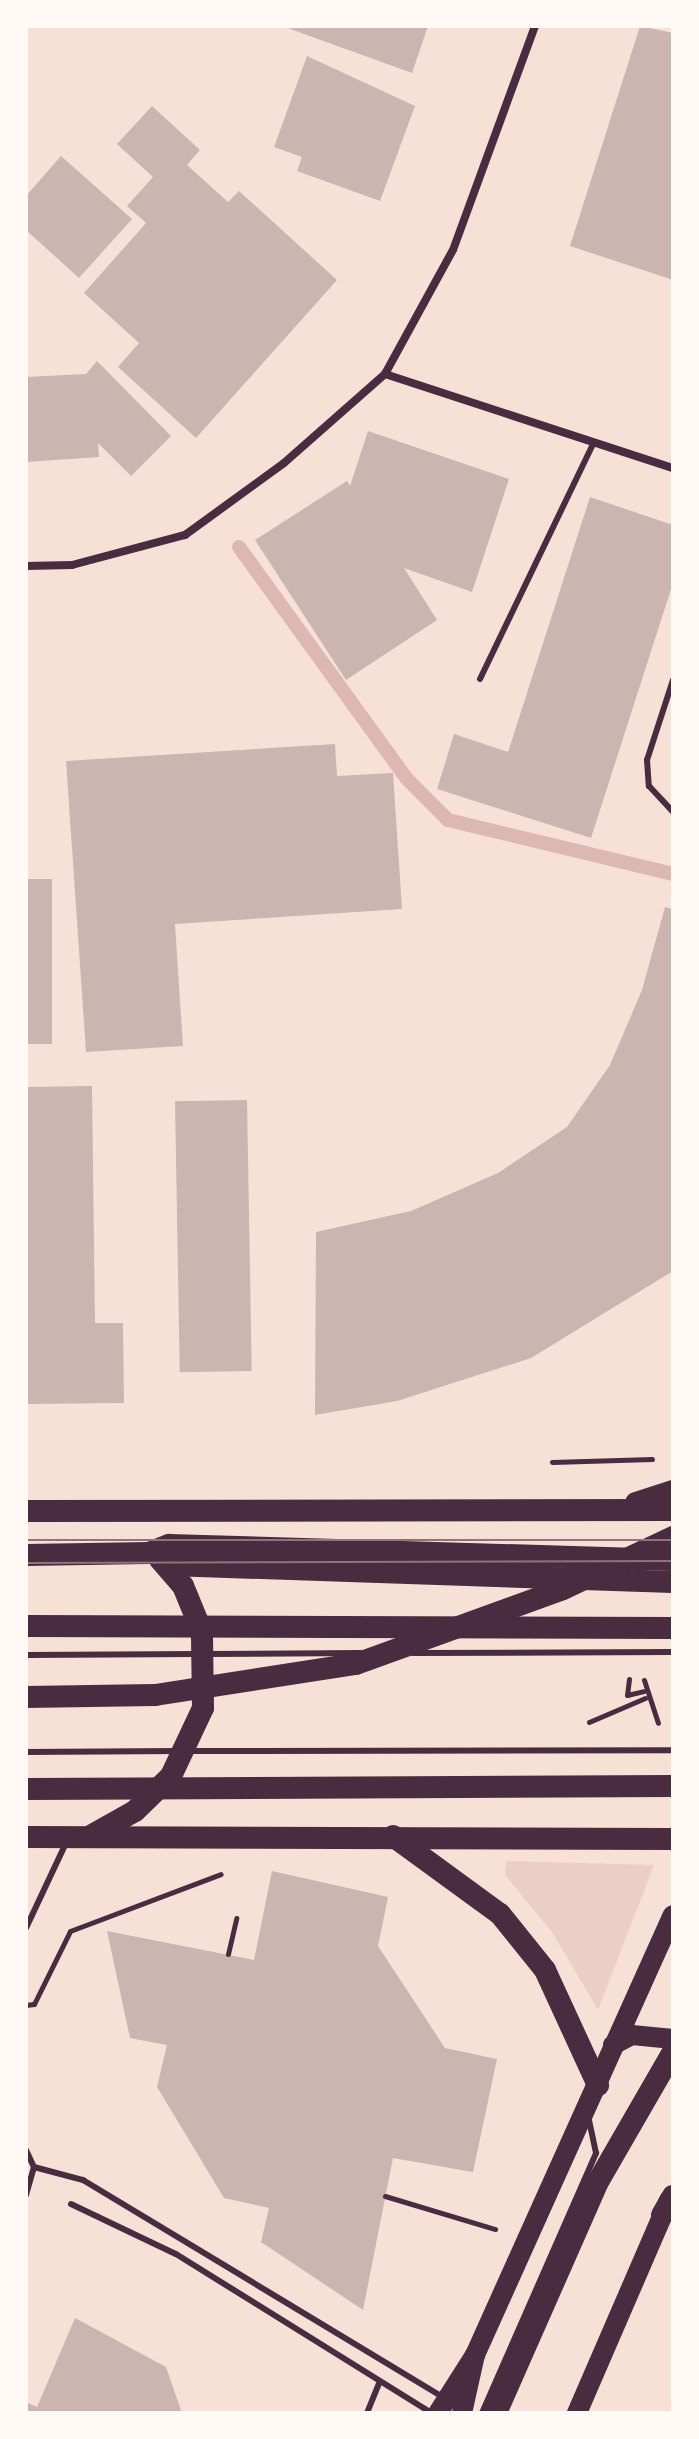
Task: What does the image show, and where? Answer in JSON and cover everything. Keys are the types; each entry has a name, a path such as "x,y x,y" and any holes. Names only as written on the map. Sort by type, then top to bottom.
{"highway":[{"path":"613,1510 673,1491"},
{"path":"26,1511 673,1510"},
{"path":"26,1697 155,1695 356,1664 534,1601 673,1537"},
{"path":"26,1555 149,1553 169,1545 673,1567"},
{"path":"149,1553 169,1565 673,1567"},
{"path":"80,1836 135,1811 171,1776 203,1708 202,1632 169,1565"},
{"path":"26,1626 673,1628"},
{"path":"26,1789 673,1786"},
{"path":"392,1835 500,1914 545,1970 598,2085"},
{"path":"26,1837 392,1835 673,1839"},
{"path":"496,2413 599,2180 673,2052"}],"main road":[{"path":"438,2408 475,2355 673,1915"},
{"path":"613,2045 632,2035 673,2039"},
{"path":"577,2413 669,2200"},
{"path":"469,2412 475,2355"}],"street":[{"path":"26,566 72,565 185,535 284,463 385,374 453,250 535,26"},
{"path":"385,374 673,468"}],"lane":[{"path":"480,679 593,444"},
{"path":"673,680 647,760 649,786 673,812"},
{"path":"26,1655 673,1652"},
{"path":"26,1752 673,1750"},
{"path":"26,1928 80,1836"},
{"path":"71,2204 176,2254 379,2383 438,2408 469,2412 596,2153 587,2108"},
{"path":"26,2150 34,2167 26,2195"},
{"path":"34,2167 83,2180 438,2408"},
{"path":"367,2413 379,2383"}],"path":[{"path":"552,1462 633,1459"},
{"path":"637,1679 626,1680 627,1695 645,1690"},
{"path":"228,1954 236,1918"},
{"path":"385,2196 500,2231"}],"shaded area":[{"path":"506,1861 654,1865 598,2010 552,1932 505,1875"}],"building":[{"path":"282,26 428,26 412,73"},
{"path":"640,26 673,33 673,280 570,246"},
{"path":"307,56 415,106 380,201 297,171 302,157 274,147"},
{"path":"152,106 200,150 187,165 228,202 239,191 337,280 196,438 118,367 139,343 84,293 146,223 127,206 153,177 117,144"},
{"path":"61,156 132,219 79,278 26,230 26,196"},
{"path":"97,361 171,436 131,476 98,443 99,457 26,462 26,377 86,374"},
{"path":"368,431 509,479 472,592 404,568 437,620 346,680 255,540 347,481 350,486"},
{"path":"590,497 673,525 673,583 591,838 437,789 454,734 508,752"},
{"path":"335,744 337,776 393,773 402,909 175,924 183,1046 86,1052 66,761"},
{"path":"26,879 52,879 52,1044 26,1044"},
{"path":"665,907 673,909 673,1271 531,1358 397,1401 315,1415 316,1232 411,1211 498,1173 567,1127 610,1065 642,990"},
{"path":"92,1086 95,1323 123,1323 124,1403 26,1404 26,1087"},
{"path":"247,1100 252,1371 180,1372 175,1101"},
{"path":"272,1871 388,1897 378,1946 445,2048 497,2059 473,2172 393,2158 363,2310 261,2242 269,2208 224,2198 157,2087 167,2045 130,2038 107,1931 254,1960"},
{"path":"75,2318 166,2367 182,2413 26,2413 26,2402 37,2407"}],"waterway":[{"path":"239,547 407,779 448,820 673,874"}],"tram line":[{"path":"26,1540 673,1540"},
{"path":"26,1563 673,1561"}]}
